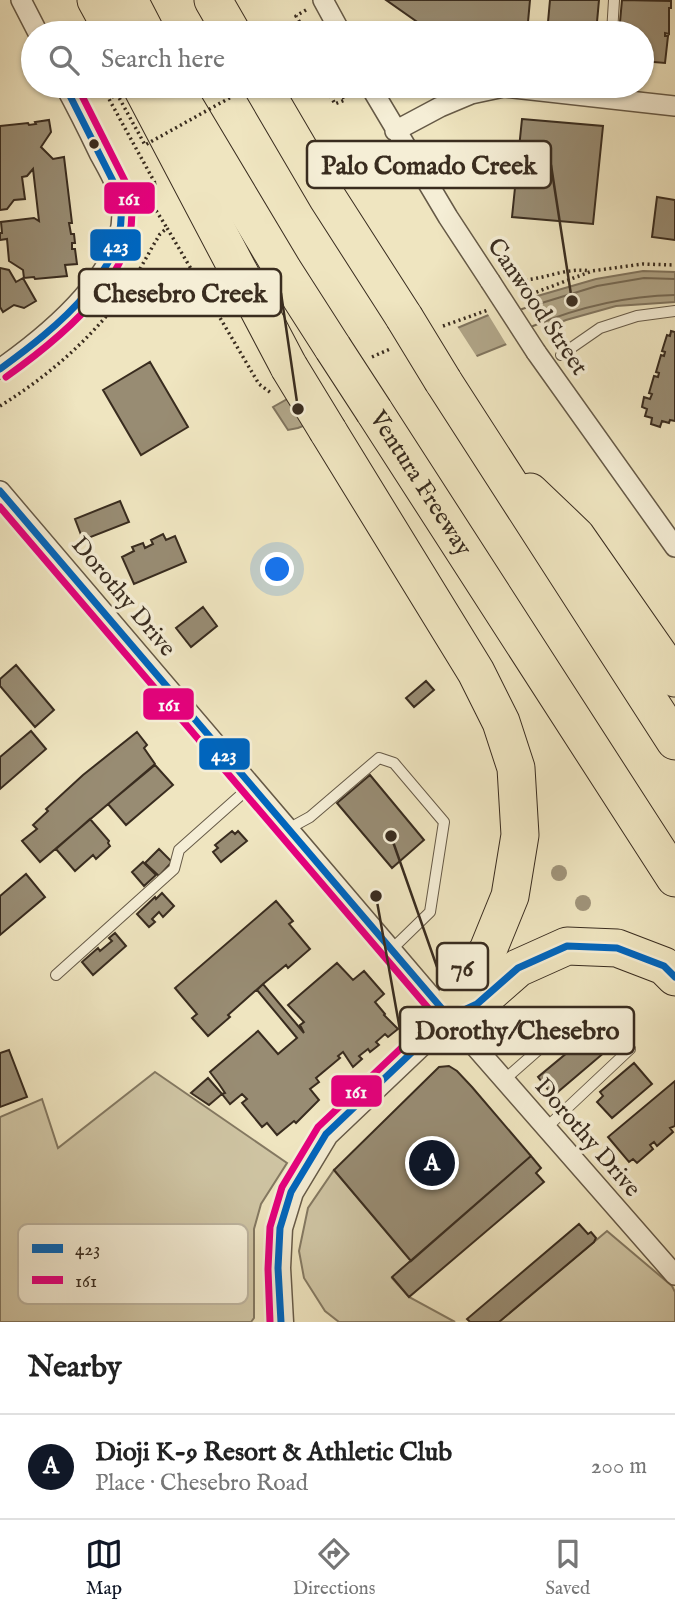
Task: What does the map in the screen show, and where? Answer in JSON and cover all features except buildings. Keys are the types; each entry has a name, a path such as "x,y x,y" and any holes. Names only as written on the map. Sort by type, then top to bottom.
{"highway":[{"path":"96,0 107,21"},
{"path":"129,0 140,21"},
{"path":"213,0 225,21"},
{"path":"147,98 285,381 328,431 476,672 501,722 516,768 520,835 510,896 488,950 460,989 449,1017"},
{"name":"Ventura Freeway","path":"180,98 283,270 675,878"},
{"path":"269,98 327,197 487,451 675,741"},
{"path":"487,451 576,536 675,678"},
{"path":"449,1017 477,1004 518,968 567,946 617,948 664,966 675,977"}],"street":[{"path":"21,0 32,21"},
{"path":"314,5 329,21"},
{"path":"0,369 43,337 78,301 114,251 121,227 121,201 71,98"},
{"name":"Canwood Street","path":"377,98 536,352 675,547"},
{"path":"395,131 461,98"},
{"path":"637,98 675,106"},
{"name":"Dorothy Drive","path":"0,491 391,950 675,1275"},
{"path":"281,1322 278,1268 280,1228 297,1182 327,1134 449,1017"}],"lane":[{"path":"613,21 614,0"},
{"path":"561,355 600,328 637,316 675,312"},
{"path":"288,829 310,817 379,758 394,763 436,812 444,822 430,912 391,950"},
{"path":"56,975 174,869 180,850 251,786"},
{"path":"504,1080 579,1014 594,1013 610,1024 631,1049 546,1128"}],"path":[{"path":"299,21 296,16 314,5"},
{"path":"111,98 155,183 147,196 259,384 265,390 285,381"},
{"path":"119,98 145,145 229,98"},
{"path":"332,98 335,104 345,100 344,98"},
{"path":"0,406 30,387 66,358 100,325 128,288 160,234 167,228"},
{"path":"502,264 525,280 541,279 579,269 592,271"},
{"path":"525,296 592,271 643,264 675,265"}],"shaded area":[{"path":"155,1072 287,1163 261,1204 254,1229 254,1318 251,1322 0,1322 0,1117 42,1099 58,1148"},
{"path":"334,1170 411,1261 392,1278 409,1297 455,1322 339,1322 325,1311 304,1278 299,1251 308,1208"},
{"path":"607,1231 672,1286 675,1292 675,1322 499,1322"}],"water":[{"path":"643,271 675,272 675,302 616,306 566,320 298,428 288,430 273,407 291,397 527,299 596,279"}],"pier":[{"path":"525,296 548,331 508,347 486,311"},
{"path":"455,323 479,360 309,428 289,394"}],"transit line":[{"name":"423","path":"0,369 43,336 87,293 104,269 116,243 121,216 117,189 71,98"},
{"name":"161","path":"6,377 76,320 98,296 115,270 127,243 132,215 127,185 83,98"},
{"name":"423","path":"0,491 449,1017"},
{"name":"161","path":"0,507 435,1016 318,1127 282,1187 270,1227 270,1322"},
{"name":"423","path":"281,1322 278,1268 280,1228 291,1192 326,1134 449,1017 477,1004 518,968 567,946 617,948 664,966 675,977"}],"place":[{"name":"Palo Comado Creek","path":"572,301"},
{"name":"Chesebro Creek","path":"298,409"},
{"name":"76","path":"391,836"},
{"name":"Dorothy/Chesebro","path":"376,896"},
{"name":"Dioji K-9 Resort & Athletic Club","path":"432,1163"}]}
